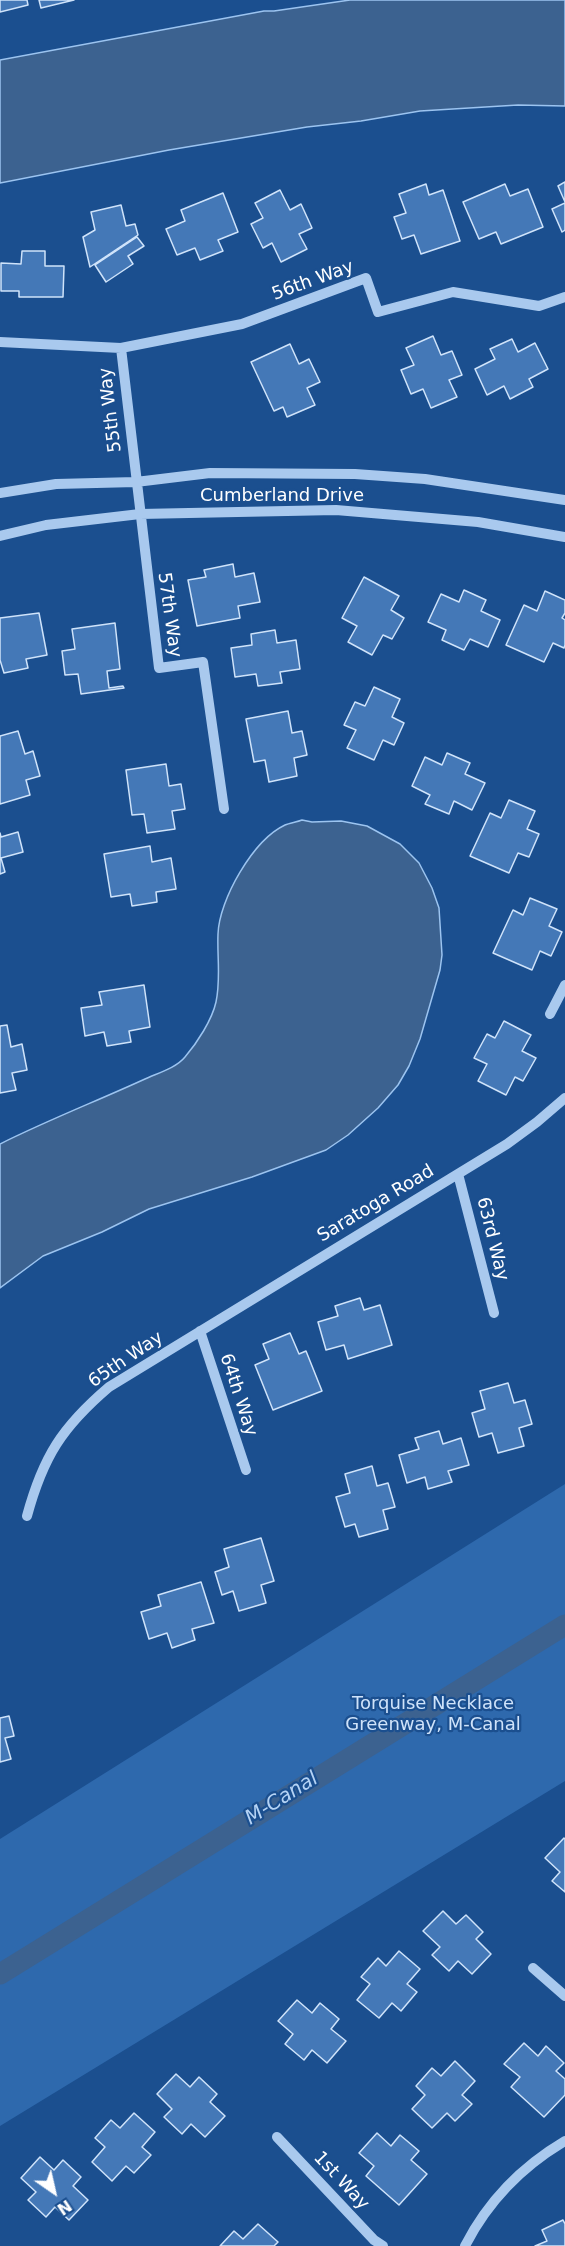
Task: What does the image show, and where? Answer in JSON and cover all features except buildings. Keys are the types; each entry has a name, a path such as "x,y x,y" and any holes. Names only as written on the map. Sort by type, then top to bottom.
{"street":[{"name":"56th Way","path":"121,348 242,324 366,278 378,312 453,292 539,306 565,297"},
{"name":"55th Way","path":"0,342 121,348 136,482"},
{"name":"Cumberland Drive","path":"0,493 56,484 136,482 210,473 355,474 425,479 565,500"},
{"name":"57th Way","path":"136,482 159,668 203,662 224,809"},
{"name":"Cumberland Drive","path":"0,536 46,525 140,514 336,510 478,522 565,537"},
{"path":"550,1014 565,985"},
{"name":"Saratoga Road","path":"200,1331 507,1143 565,1098"},
{"name":"63rd Way","path":"458,1174 494,1313"},
{"name":"64th Way","path":"200,1331 246,1470"},
{"name":"65th Way","path":"27,1516 35,1486 48,1458 64,1431 85,1408 109,1388 200,1331"},
{"path":"533,1968 565,1996"},
{"name":"1st Way","path":"277,2137 374,2240 383,2246"},
{"path":"465,2246 494,2199 518,2174 565,2140"}],"green space":[{"name":"Torquise Necklace Greenway, M-Canal","path":"565,1484 565,1781 0,2126 0,1839"}],"shaded area":[{"path":"350,0 565,0 565,106 518,105 420,111 169,150 0,183 0,60 264,11"},
{"path":"302,820 341,821 367,826 400,844 419,863 432,888 439,908 442,955 440,970 420,1039 398,1085 378,1108 348,1135 326,1150 252,1177 149,1209 102,1232 43,1256 0,1288 0,1144 167,1070 185,1057 204,1031 216,1002 219,976 218,934 224,905 231,889 250,857 261,844 285,825"}],"waterway":[{"name":"M-Canal","path":"0,1974 565,1625"}]}
